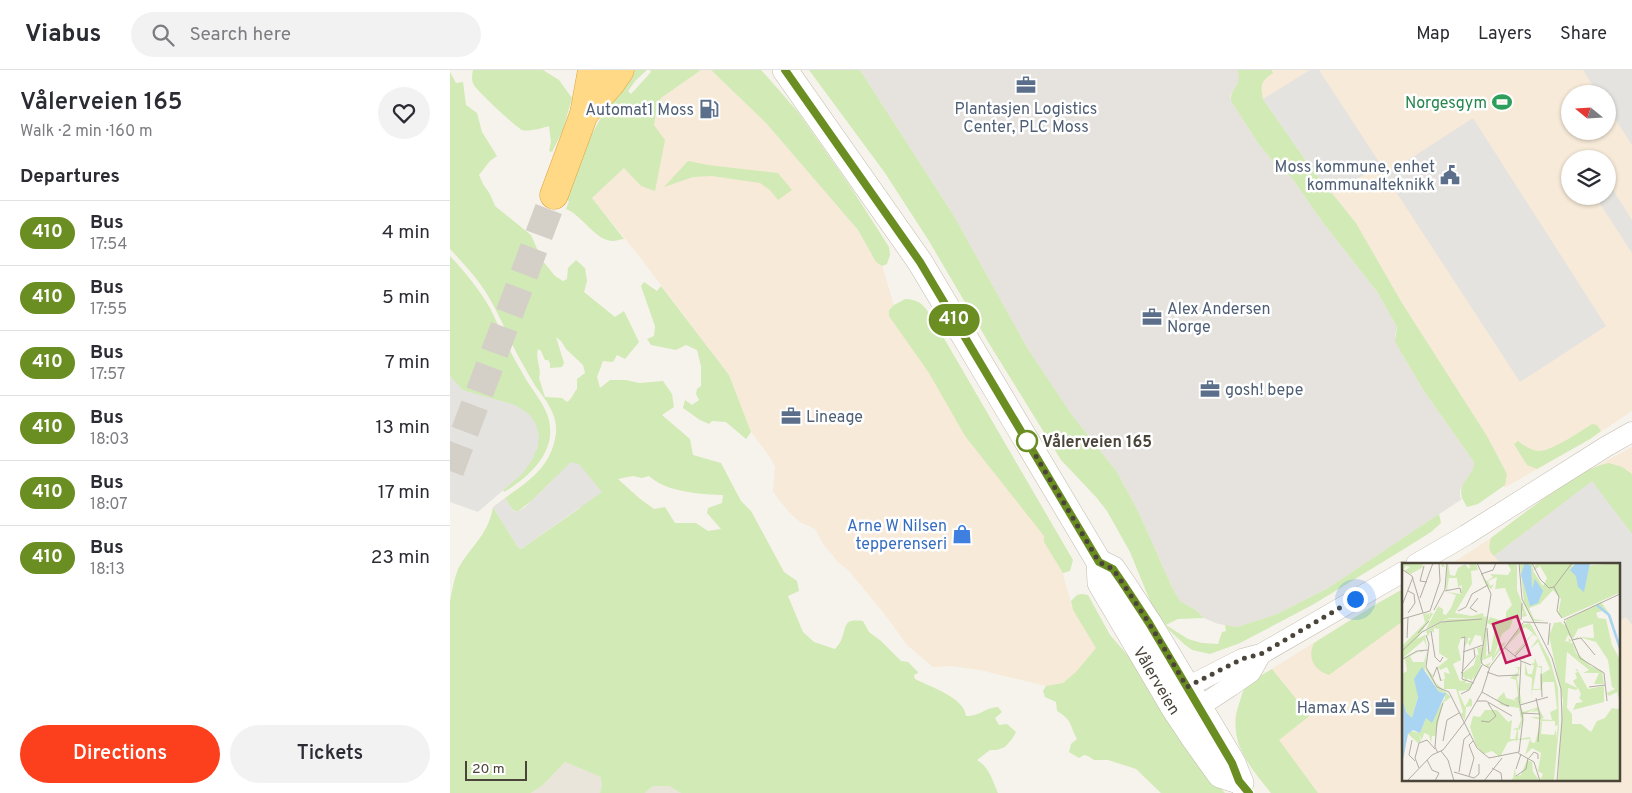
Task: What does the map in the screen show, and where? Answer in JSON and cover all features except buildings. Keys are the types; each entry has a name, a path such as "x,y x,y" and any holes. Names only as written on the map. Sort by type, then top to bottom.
{"highway":[{"path":"554,195 584,114 592,70"},
{"path":"584,114 620,70"}],"street":[{"name":"Vålerveien","path":"785,70 920,262 1099,562 1100,583 1173,707 1220,775 1244,787"},
{"path":"1418,563 1632,432"},
{"name":"Vålerveien","path":"1099,562 1113,569 1149,623 1232,763 1244,787"},
{"path":"1173,707 1251,672 1261,654 1402,573"}],"shaded area":[{"path":"701,70 711,70 766,123 858,230 876,262 882,266 894,305 889,310 949,361 1064,571 1063,574 1073,610 1097,648 1063,684 1046,686 980,670 950,666 933,667 907,645 850,572 838,562 823,544 815,529 800,522 779,500 773,491 775,467 770,457 751,432 729,375 639,256 592,198 624,168 641,186 656,112 661,98"},
{"path":"860,70 1237,70 1239,81 1230,96 1231,101 1258,143 1275,164 1292,178 1321,220 1378,293 1397,327 1395,336 1399,349 1424,391 1474,462 1475,466 1460,490 1460,497 1462,499 1328,588 1277,614 1237,627 1218,624 1204,618 1196,610 1180,601 1139,513 1117,472 1072,415 1028,349 954,216"},
{"path":"1272,70 1632,70 1632,411 1590,439 1504,488 1507,474 1487,436 1402,303 1356,223 1307,162 1263,99 1261,87 1263,81 1273,73"},
{"path":"1310,70 1319,70 1381,165 1331,194 1263,99"},
{"path":"1583,70 1632,70 1632,145 1616,120 1616,85 1592,85"},
{"path":"1473,118 1606,326 1520,382 1385,175"},
{"path":"1616,195 1632,220 1632,253 1601,205 1616,205"},
{"path":"450,376 462,390 515,405 529,414 536,424 539,437 532,460 523,473 478,512 450,502"},
{"path":"1632,447 1632,793 1271,793 1252,768 1238,743 1235,716 1241,699 1257,678 1402,590 1402,780 1620,780 1620,563 1453,563 1491,538 1543,499 1587,471"},
{"path":"571,462 579,464 602,492 521,549 493,507 505,498 516,512 524,508"},
{"path":"1592,481 1632,534 1632,625 1626,617 1620,621 1620,563 1500,563 1494,556"},
{"path":"565,762 602,777 600,793 531,793 543,785"},
{"path":"653,786 669,786 681,793 645,793"}],"green space":[{"path":"473,70 543,70 559,80 572,98 563,130 552,152 549,151 551,142 549,126 536,130 522,130 519,128 477,89 472,81"},
{"path":"634,70 647,70 628,91 631,94 651,72 650,70 701,70 661,98 654,125 665,140 655,191 641,186 624,168 592,198 624,239 612,241 606,240 594,232 578,216 566,209 569,201 563,199 599,121"},
{"path":"711,70 761,70 763,72 798,112 850,186 889,247 890,255 887,264 882,266 876,262 858,230 766,123"},
{"path":"809,70 860,70 954,216 1028,349 1072,415 1117,472 1139,513 1180,601 1196,610 1204,618 1178,619 1166,625 1188,639 1202,643 1218,644 1222,632 1226,631 1225,625 1237,627 1277,614 1328,588 1439,514 1441,523 1431,532 1314,604 1240,643 1210,654 1192,650 1169,630 1153,608 1130,552 1107,511 1061,460 929,241 885,173"},
{"path":"1237,70 1272,70 1273,73 1262,83 1263,99 1307,162 1356,223 1402,303 1487,436 1507,474 1505,485 1478,504 1467,507 1461,495 1462,486 1474,467 1474,462 1424,391 1399,349 1395,341 1397,327 1378,293 1321,220 1292,178 1275,164 1258,143 1231,101 1232,93 1239,80"},
{"path":"450,72 456,83 463,82 466,105 477,113 482,132 497,156 490,161 479,175 495,206 531,235 542,260 555,276 563,281 567,279 568,268 576,260 585,268 587,281 584,292 615,317 624,311 639,342 625,359 617,355 613,362 603,361 597,377 600,388 610,380 626,380 639,383 663,381 672,394 674,407 662,415 690,439 693,455 721,463 741,501 751,511 784,572 797,581 799,591 788,596 803,632 814,642 835,649 841,641 849,622 863,621 869,632 901,661 908,662 918,672 914,675 915,679 953,698 964,709 966,716 998,707 1002,712 995,718 999,725 1007,724 1016,732 1005,747 990,750 977,760 988,771 998,793 681,793 669,786 653,786 645,793 600,793 602,786 601,777 565,762 543,785 531,793 450,793 450,601 458,569 487,526 493,507 521,549 580,508 555,478 534,499 517,512 512,509 505,498 536,474 548,459 555,439 556,424 549,405 517,354 488,295 473,274 450,249","holes":["556,337 583,365 585,373 577,379 577,389 567,402 562,398 545,397 539,378 538,349 545,360 548,360 550,363 550,368 562,367 564,363","633,476 642,478 649,476 663,485 684,491 723,495 722,503 708,508 707,513 721,529 708,531 696,523 675,523 665,507 654,509 618,479"]},
{"path":"688,161 778,173 792,190 778,200 770,190 760,183 712,176 693,177 664,187"},
{"path":"450,256 472,281 490,308 512,355 544,407 549,420 550,438 543,457 529,473 504,492 503,490 528,465 538,445 471,393 462,390 450,376"},
{"path":"644,282 657,291 661,286 729,375 751,432 746,439 726,422 712,421 709,424 683,408 685,400 692,405 699,400 696,394 697,389 701,386 701,366 697,350 686,345 676,350 651,345 647,339 654,336 655,326 641,286"},
{"path":"905,299 922,304 931,317 1073,560 1070,571 1063,573 1044,542 1044,536 965,436 929,373 889,316 889,310"},
{"path":"1592,424 1597,425 1601,431 1537,469 1527,465 1514,444 1518,441 1533,450 1545,450"},
{"path":"1609,463 1622,467 1632,474 1632,534 1592,482 1494,556 1492,554 1490,548 1491,538 1554,491 1591,469"},
{"path":"1402,590 1402,622 1329,675 1319,670 1313,663 1311,654 1314,643"},
{"path":"1077,595 1088,595 1110,635 1130,658 1216,783 1225,793 1161,793 1136,769 1108,760 1094,760 1084,755 1079,758 1069,752 1071,744 1077,739 1068,720 1057,711 1056,702 1045,697 1043,691 1046,686 1063,683 1076,672 1096,648 1073,610 1071,601"},
{"path":"1272,669 1309,715 1279,740 1318,793 1271,793 1255,773 1242,752 1236,730 1236,717 1244,690 1252,681"}],"tunnel":[{"path":"450,471 554,195"}],"bus line":[{"name":"410","path":"785,70 920,262 1099,562 1113,569 1149,623 1232,763 1239,781 1249,793"}],"place":[{"name":"Plantasjen Logistics Center, PLC Moss","path":"1026,85"},
{"name":"Norgesgym","path":"1502,102"},
{"name":"Automat1 Moss","path":"709,109"},
{"name":"Moss kommune, enhet kommunalteknikk","path":"1450,175"},
{"name":"Alex Andersen Norge","path":"1152,317"},
{"name":"gosh! bepe","path":"1210,389"},
{"name":"Lineage","path":"791,416"},
{"name":"Vålerveien 165","path":"1027,441"},
{"name":"Arne W Nilsen tepperenseri","path":"962,534"},
{"name":"Hamax AS","path":"1385,707"}],"route":[{"path":"1027,441 1099,562 1113,569 1149,623 1187,687 1242,659 1261,654 1355,599"}]}
